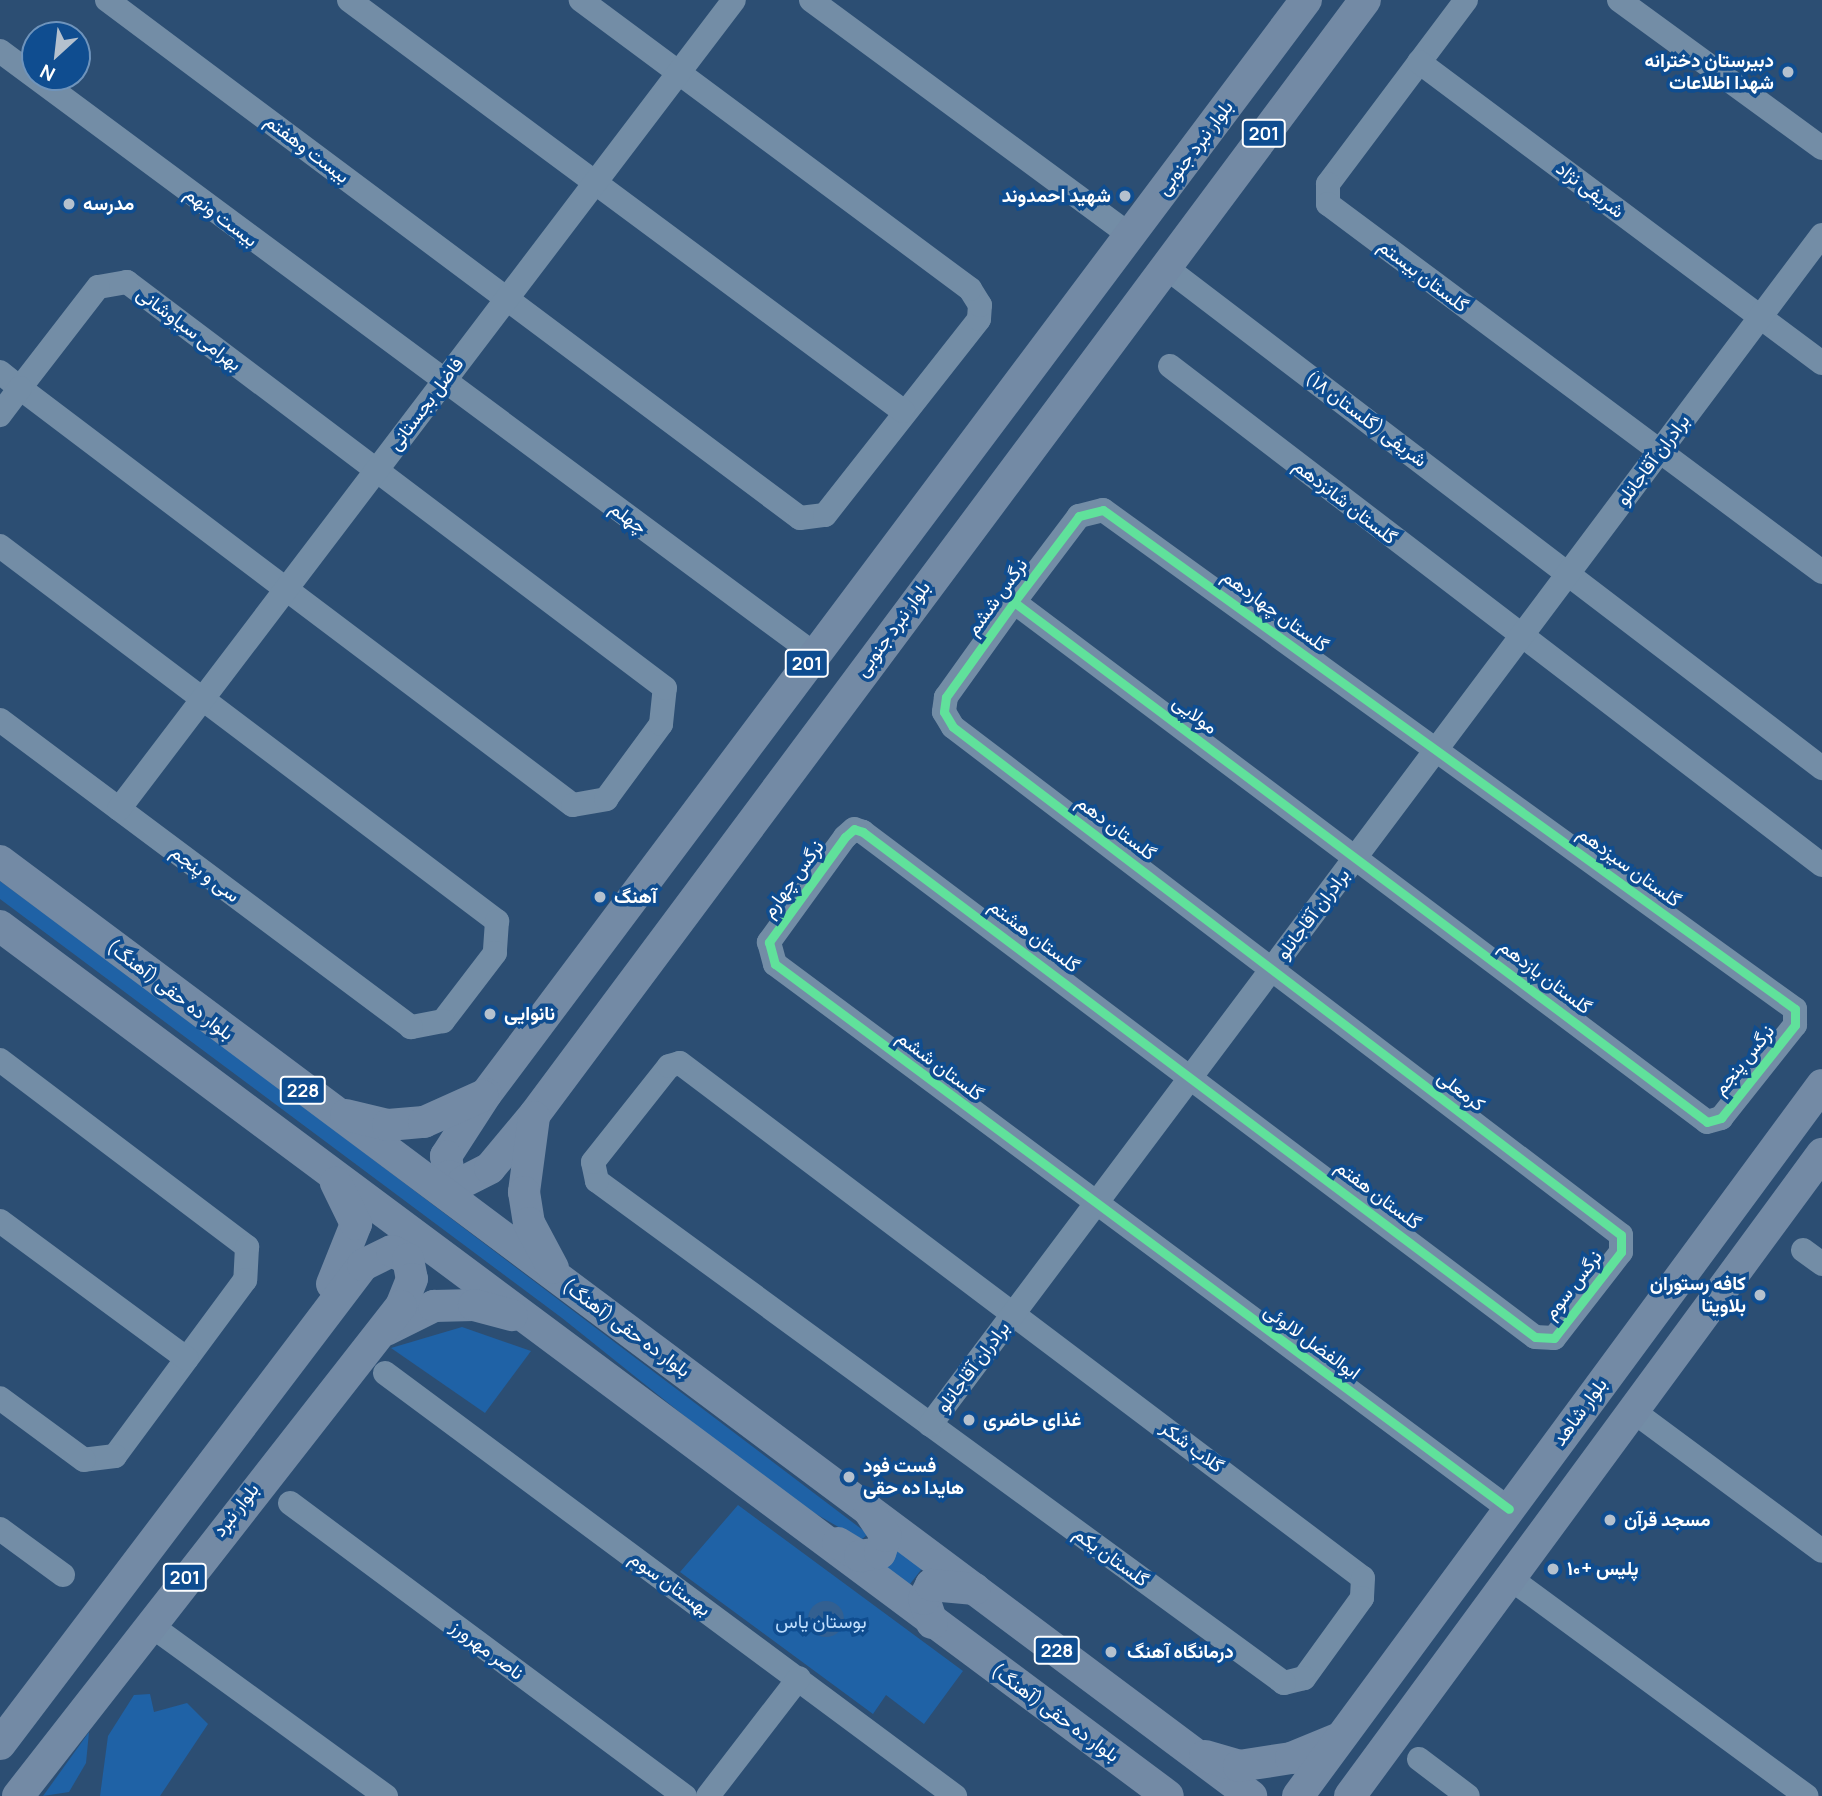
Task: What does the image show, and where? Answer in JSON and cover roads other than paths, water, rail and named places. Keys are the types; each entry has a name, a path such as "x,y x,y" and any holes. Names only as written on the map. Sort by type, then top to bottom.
{"main road":[{"name":"بلوار نبرد جنوبی","path":"318,1101 360,1121 388,1125 424,1122 486,1094 1306,0"},
{"name":"بلوار نبرد جنوبی","path":"567,1285 544,1256 529,1223 525,1155 534,1114 1365,0"},
{"name":"بلوار ده حقی (آهنگ)","path":"0,861 318,1101 864,1503 1251,1796"},
{"path":"0,872 41,892"},
{"name":"بلوار ده حقی (آهنگ)","path":"0,926 315,1163 556,1339 932,1623 1168,1796"},
{"name":"بلوار شاهد","path":"1298,1796 1822,1085"},
{"name":"201","path":"486,1094 446,1156 449,1176 463,1182 490,1168 534,1114"},
{"path":"1350,1796 1371,1782 1633,1411 1822,1154"},
{"path":"302,1345 354,1242 356,1224 342,1189 315,1163"},
{"name":"201","path":"0,1744 363,1265 380,1253 401,1253 412,1269 409,1291 353,1359"},
{"path":"353,1359 400,1318 434,1306 474,1305 510,1314 556,1339"},
{"name":"بلوار نبرد","path":"18,1796 353,1359"},
{"path":"1599,1386 1633,1411"},
{"path":"786,1513 871,1557 880,1553 886,1536 864,1503"},
{"path":"932,1623 924,1599 931,1585 976,1589"},
{"path":"1193,1752 1239,1766 1291,1758 1338,1739"},
{"path":"1130,1768 1147,1796"}],"street":[{"name":"بیست وهفتم","path":"107,0 800,517 813,520 825,515 903,411"},
{"path":"349,0 903,411 979,319 980,304 970,289 581,0"},
{"name":"فاضل بجستانی","path":"119,809 734,0"},
{"path":"811,0 1130,235"},
{"path":"1419,62 1466,0"},
{"path":"1619,0 1822,148"},
{"name":"بیست ونهم","path":"0,51 443,383"},
{"name":"شریفی نژاد","path":"1419,62 1822,363"},
{"name":"گلستان بیستم","path":"1419,62 1328,184 1328,204 1658,453"},
{"name":"برادران آقاجانلو","path":"930,1424 1822,235"},
{"name":"شریفی (گلستان ۱۸)","path":"1164,266 1822,768"},
{"name":"بهرامی سیاوشانی","path":"0,415 98,287 127,282 665,688 661,724 606,799 573,805 286,589"},
{"name":"گلستان شانزدهم","path":"1170,366 1520,638 1822,865"},
{"path":"0,372 286,589"},
{"name":"چهلم","path":"443,383 814,654"},
{"path":"1658,453 1822,572"},
{"name":"نرگس ششم","path":"944,712 946,697 1014,602 1090,509"},
{"name":"گلستان چهاردهم","path":"1090,509 1103,510 1437,748"},
{"path":"0,546 203,699"},
{"name":"مولایی","path":"1014,602 1356,856"},
{"name":"سی و پنجم","path":"0,720 411,1027 443,1021 495,953 497,922 203,699"},
{"name":"گلستان دهم","path":"944,712 953,727 1272,968"},
{"name":"گلستان سیزدهم","path":"1437,748 1798,1016"},
{"name":"نرگس چهارم","path":"767,953 769,942 854,829"},
{"name":"گلستان هشتم","path":"854,829 1192,1075"},
{"name":"گلستان یازدهم","path":"1356,856 1713,1122"},
{"name":"گلستان ششم","path":"767,953 1095,1204"},
{"name":"کرمعلی","path":"1272,968 1625,1244"},
{"name":"نرگس پنجم","path":"1713,1122 1798,1016"},
{"path":"0,1060 247,1247 245,1280 115,1455 84,1460 0,1398"},
{"name":"گلستان یکم","path":"680,1063 660,1077 593,1162 591,1173 930,1424 1293,1685"},
{"name":"گلاب شکر","path":"680,1063 1015,1311 1366,1587 1293,1685"},
{"name":"گلستان هفتم","path":"1192,1075 1544,1339"},
{"name":"ابوالفضل لالوئی","path":"1095,1204 1508,1509"},
{"path":"0,1221 187,1359"},
{"name":"نرگس سوم","path":"1544,1339 1554,1338 1625,1244"},
{"name":"بهستان سوم","path":"384,1373 955,1796"},
{"path":"1633,1411 1822,1551"},
{"name":"ناصر مهرورز","path":"290,1503 685,1796"},
{"path":"0,1529 63,1575"},
{"path":"1522,1587 1806,1796"},
{"path":"149,1624 386,1796"},
{"path":"708,1796 799,1678"},
{"path":"1419,1759 1468,1796"}],"place":[{"name":"دبیرستان دخترانه شهدا اطلاعات","path":"1788,72"},
{"name":"شهید احمدوند","path":"1125,196"},
{"name":"مدرسه","path":"69,204"},
{"name":"آهنگ","path":"600,897"},
{"name":"نانوایی","path":"490,1014"},
{"name":"کافه رستوران بلاویتا","path":"1760,1295"},
{"name":"غذای حاضری","path":"969,1420"},
{"name":"فست فود هایدا ده حقی","path":"849,1477"},
{"name":"مسجد قرآن","path":"1610,1520"},
{"name":"پلیس +۱۰","path":"1553,1569"},
{"name":"درمانگاه آهنگ","path":"1111,1652"}],"park label":[{"name":"بوستان یاس","path":"821,1622"}]}
